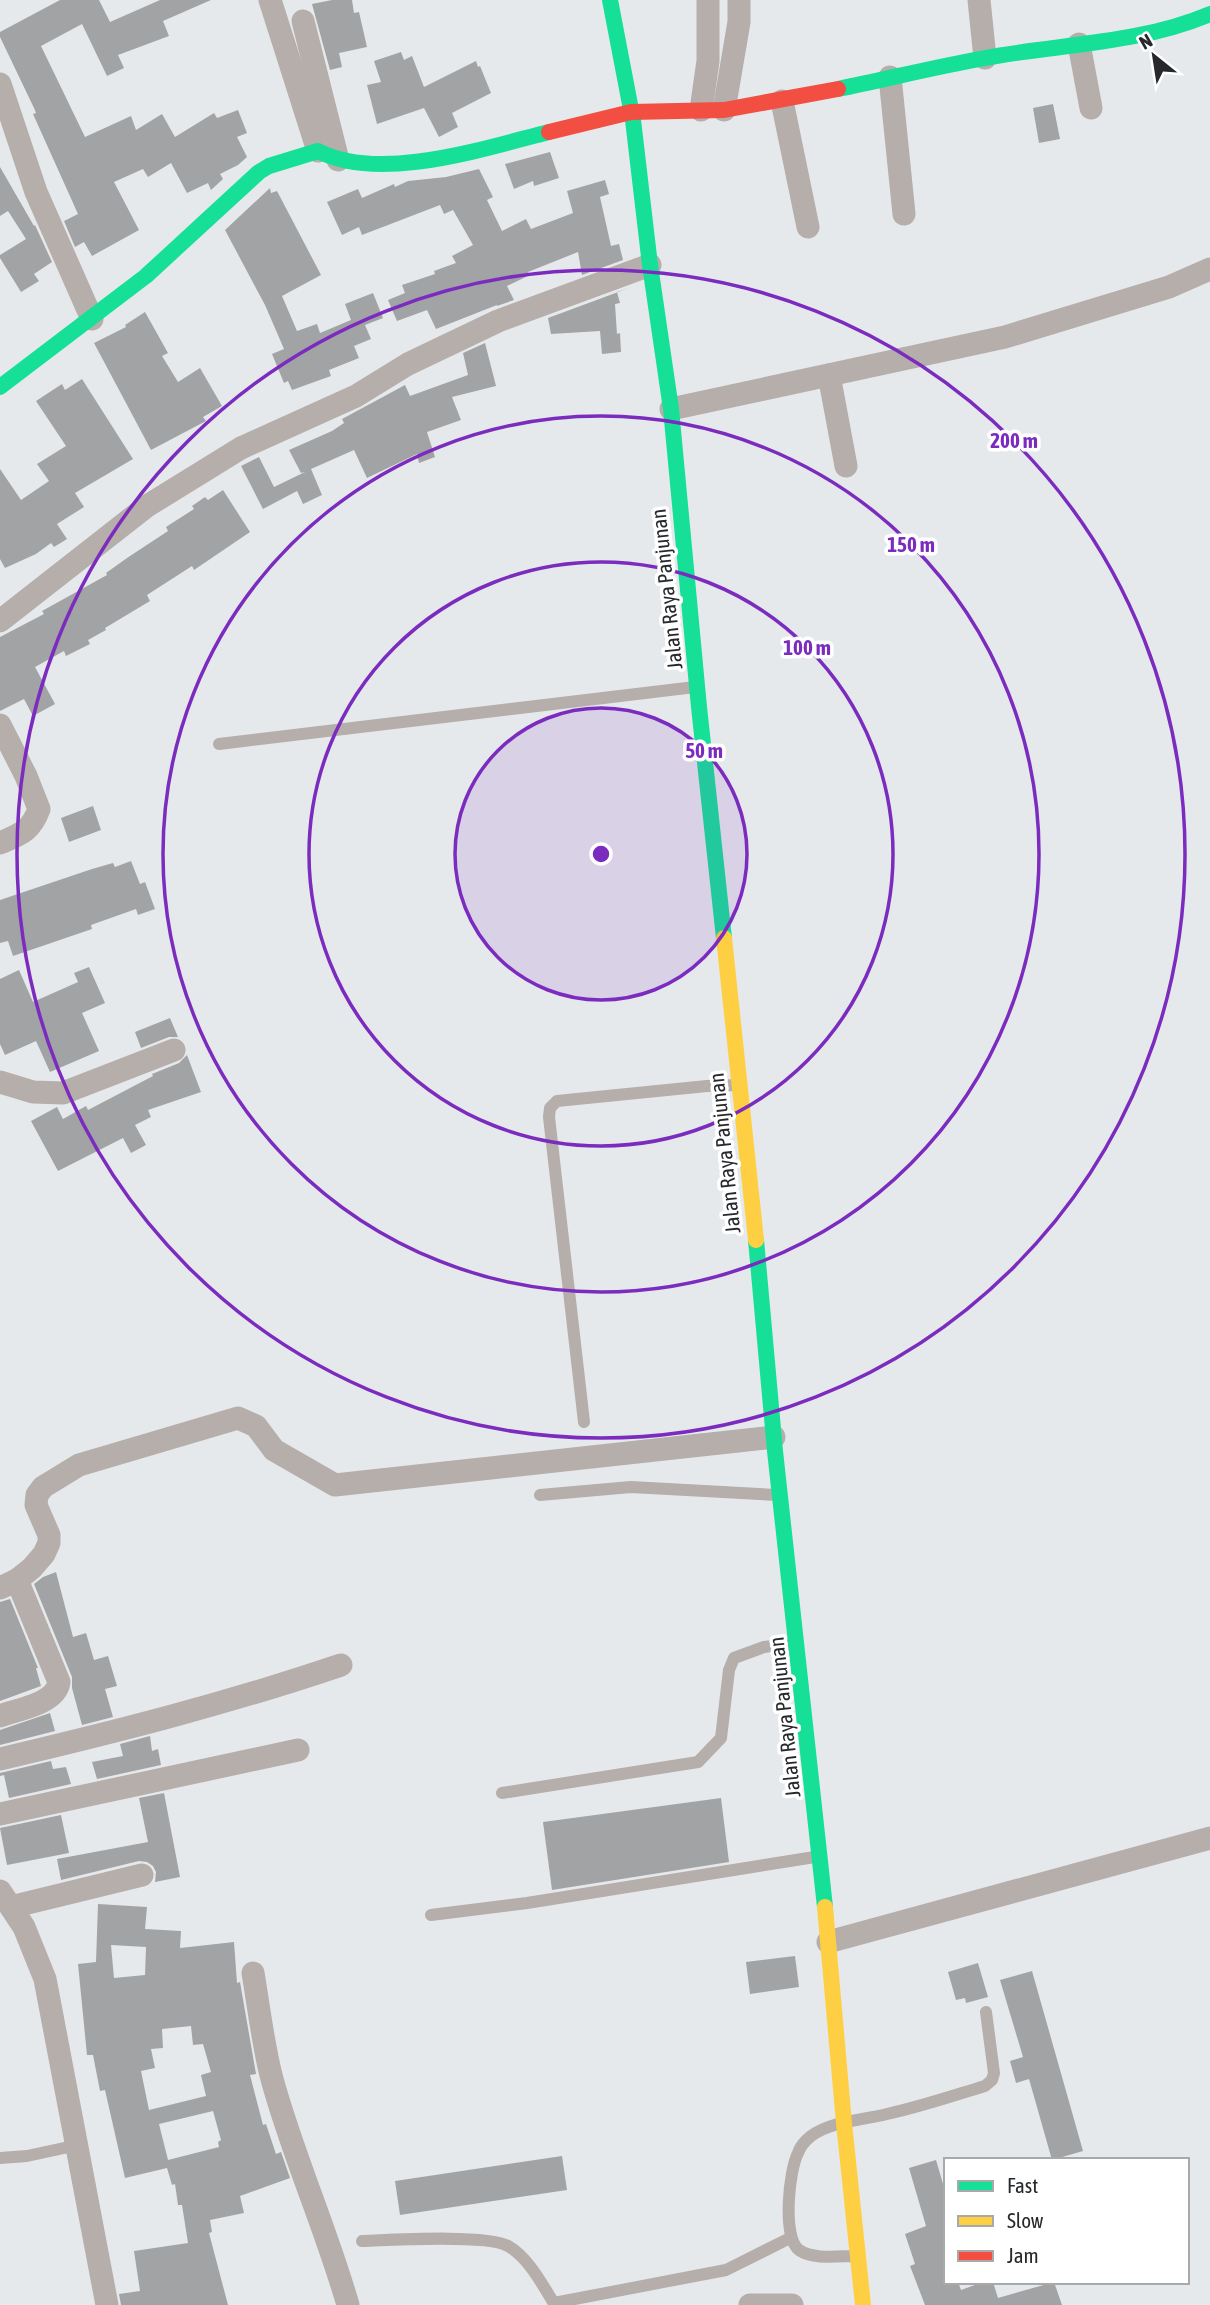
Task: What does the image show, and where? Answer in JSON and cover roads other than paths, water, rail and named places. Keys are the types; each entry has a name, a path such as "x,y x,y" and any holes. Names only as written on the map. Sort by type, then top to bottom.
{"main road":[{"name":"Jalan Raya Panjunan","path":"610,0 631,112 650,265 688,406 698,687 774,1437 821,1856 845,1937 848,2123 863,2305"},
{"path":"0,387 146,276 259,172 276,164 328,156 396,163 443,158 631,112 713,110 782,101 985,58 1149,34 1181,26 1210,14"}],"street":[{"path":"271,0 328,156"},
{"path":"708,0 708,61 713,110"},
{"path":"713,110 739,22 739,0"},
{"path":"979,0 985,58"},
{"path":"303,21 328,156"},
{"path":"1079,44 1091,108"},
{"path":"890,77 904,214"},
{"path":"0,84 36,192 92,319"},
{"path":"782,101 808,227"},
{"path":"0,621 146,506 241,448 356,396 408,364 498,321 650,265"},
{"path":"688,406 1005,337 1169,287 1210,269"},
{"path":"829,374 846,466"},
{"path":"0,726 26,776 39,809 34,824 20,835 0,843"},
{"path":"0,1082 33,1092 64,1093 174,1050"},
{"path":"0,1716 50,1698 58,1689 59,1682 46,1646 9,1584 44,1554 49,1544 36,1505 37,1495 43,1487 79,1465 238,1418 256,1426 274,1450 335,1485 774,1437"},
{"path":"0,1759 157,1720 341,1665"},
{"path":"0,1814 298,1750"},
{"path":"845,1937 1210,1838"},
{"path":"107,2305 45,1979 24,1927 5,1899 142,1875"},
{"path":"253,1973 272,2077 292,2141 326,2232 348,2305"},
{"path":"750,2305 792,2305"}],"lane":[{"path":"219,744 698,687"},
{"path":"584,1422 550,1108 557,1101 739,1085"},
{"path":"540,1495 631,1487 781,1495"},
{"path":"502,1793 698,1762 721,1738 729,1670 734,1658 764,1647 798,1642"},
{"path":"431,1915 527,1903 821,1856"},
{"path":"857,2256 805,2254 796,2248 790,2238 788,2206 797,2154 812,2135 985,2086 992,2080 994,2073 986,2012"},
{"path":"0,2158 78,2145"},
{"path":"362,2241 494,2241 507,2245 523,2258 555,2304 726,2270 790,2238"}]}
